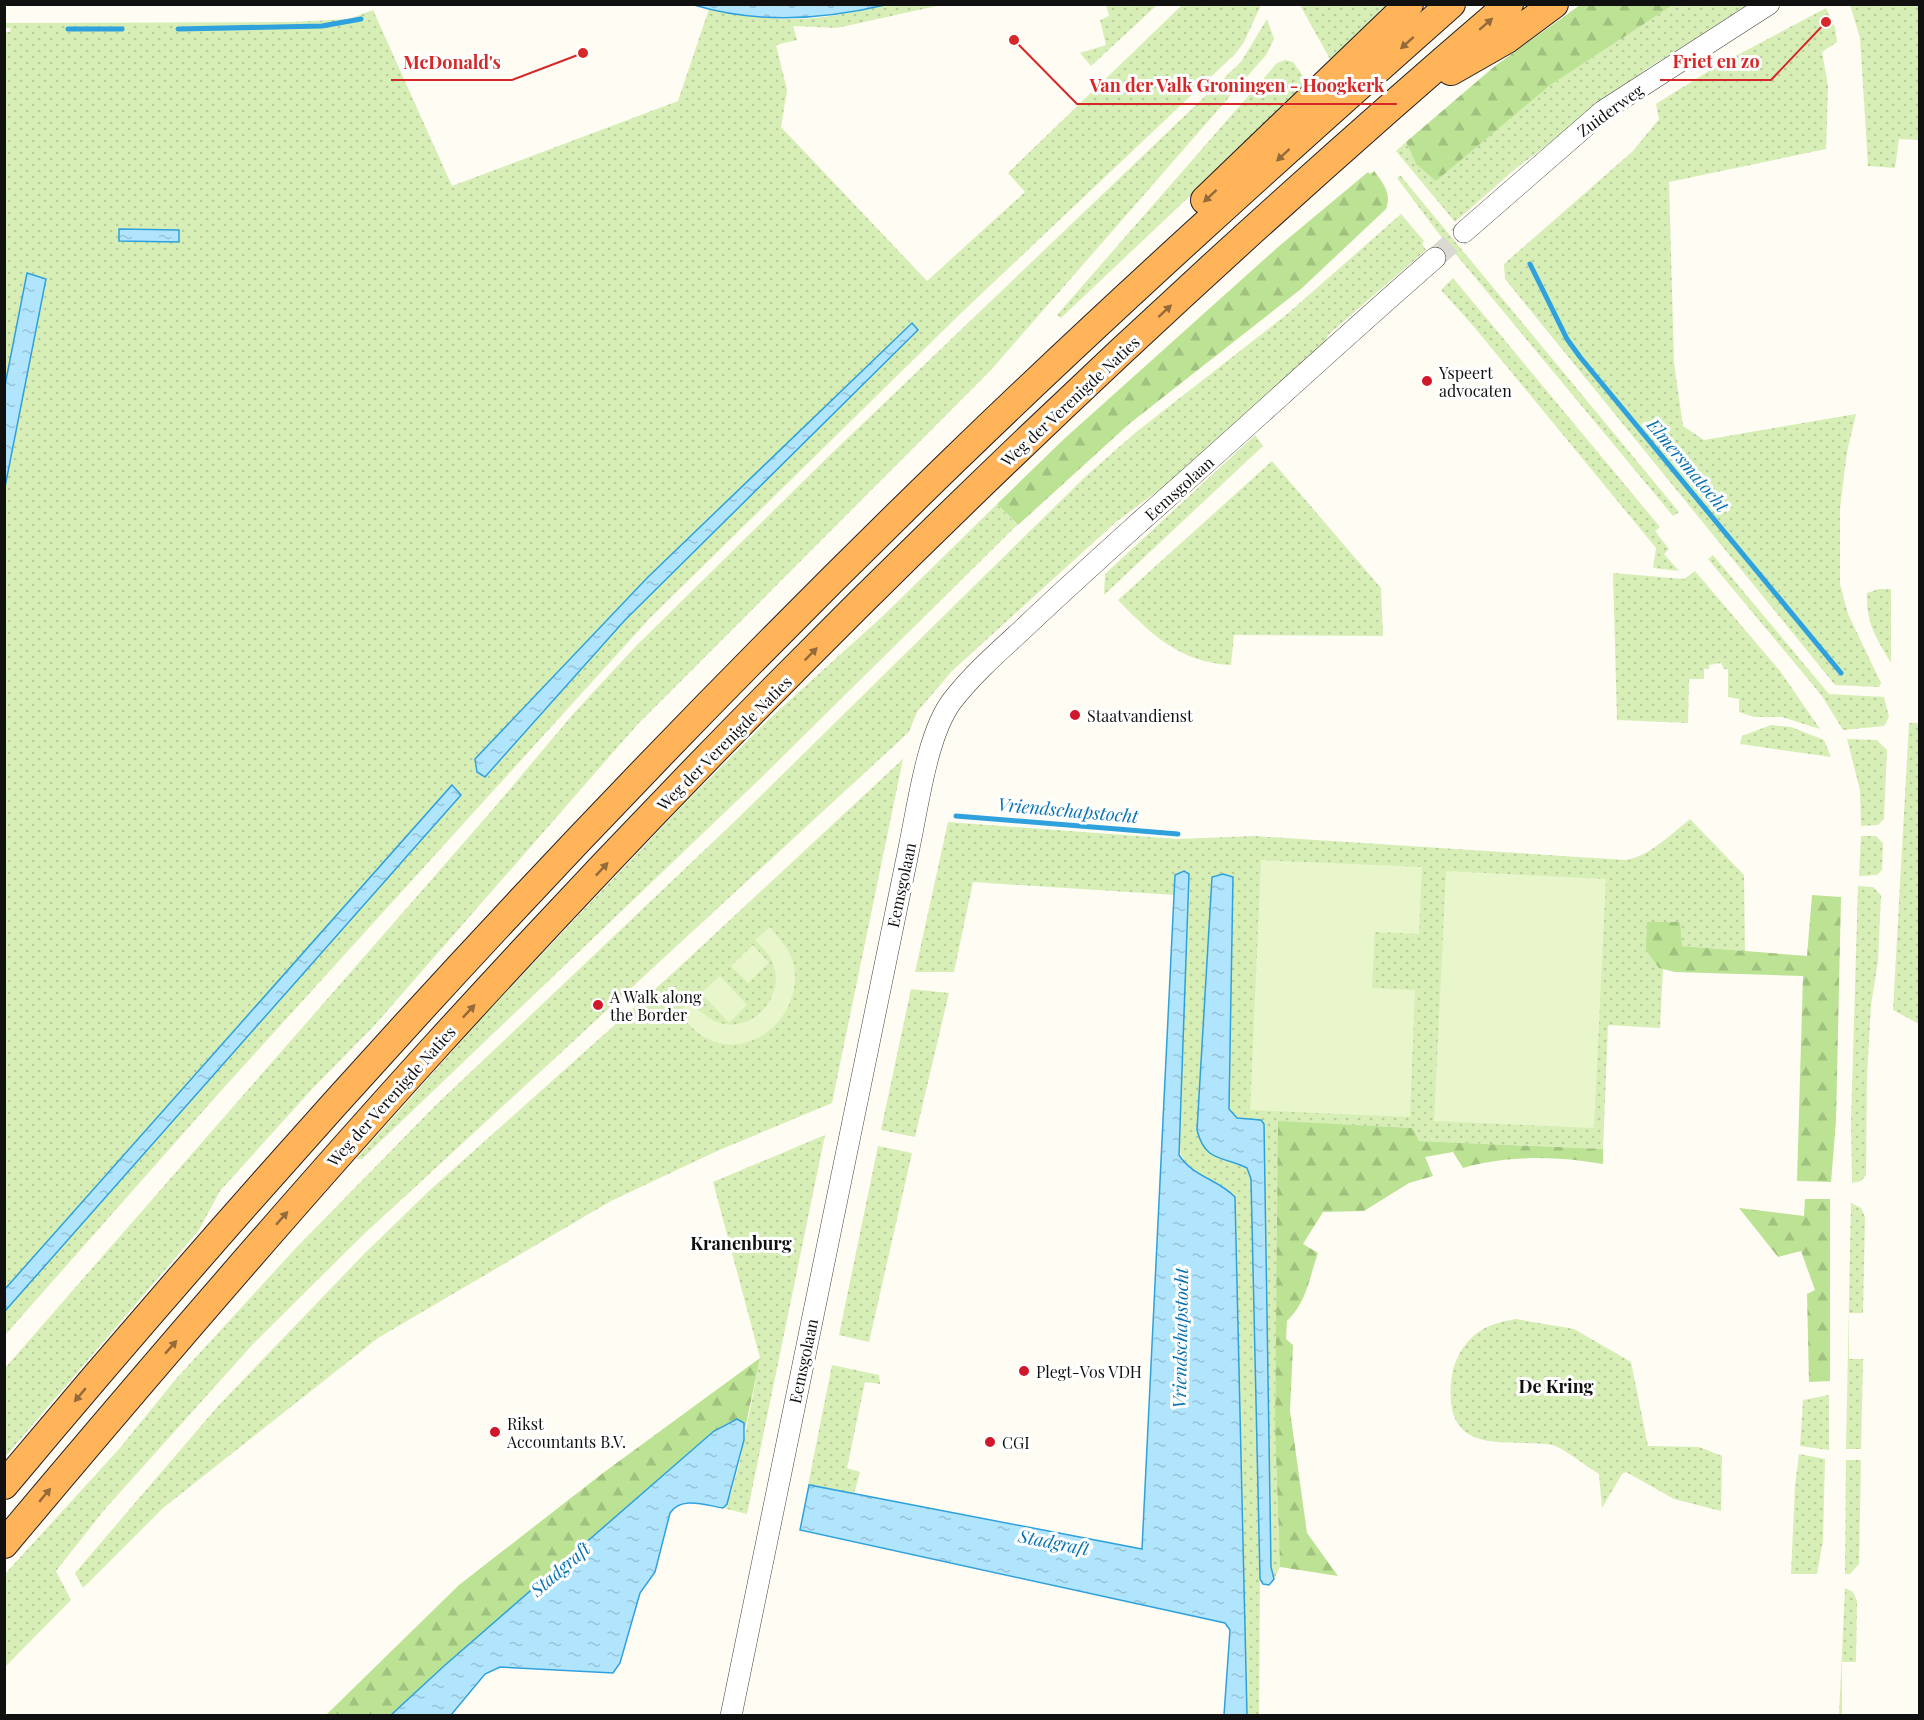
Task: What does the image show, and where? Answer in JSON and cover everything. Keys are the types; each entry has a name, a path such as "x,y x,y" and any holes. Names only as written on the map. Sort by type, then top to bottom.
{"highway":[{"path":"1346,82 1409,4"},
{"path":"4,1485 308,1132 502,920 663,752 956,459 1320,106 1346,82 1451,4"},
{"name":"Weg der Verenigde Naties","path":"4,1544 339,1153 441,1040 665,802 1030,438 1384,111 1509,4"},
{"path":"1384,111 1507,39 1554,4"}],"street":[{"name":"Zuiderweg","path":"1464,232 1603,111 1769,4"},
{"name":"Eemsgolaan","path":"731,1716 909,848 934,738 942,717 951,701 976,675 1077,578 1258,418 1328,350 1435,258"}],"green space":[{"path":"885,5 941,5 837,28 793,26 797,40 776,45 787,90 781,127 927,281 1025,192 1008,173 1182,5 1261,5 1244,42 1235,54 959,315 650,618 219,1093 5,1335 5,1311 461,795 452,785 5,1289 4,487 46,279 27,273 5,385 4,32 10,32 11,28 5,28 5,23 293,22 349,19 373,10 452,186 678,101 709,9 801,19 837,15","holes":["912,324 625,620 486,777 475,759 647,578"]},
{"path":"1106,5 1157,5 1091,66 1080,53 1106,45 1100,20 1109,16"},
{"path":"1300,5 1391,5 1331,61"},
{"path":"1580,5 1673,5 1549,86 1436,181 1416,164 1406,142 1495,66"},
{"path":"1673,5 1750,5 1648,68 1514,170 1455,222 1396,151 1406,142 1416,164 1549,86"},
{"path":"1850,5 1919,5 1919,140 1899,139 1895,168 1868,166 1860,38"},
{"path":"1826,8 1835,27 1837,42 1822,52 1828,86 1826,149 1669,182 1674,363 1683,426 1704,440 1856,414 1847,452 1840,508 1840,584 1848,614 1881,683 1879,687 1835,685 1505,279 1504,264 1633,151 1659,119 1656,104 1715,67"},
{"path":"1267,19 1274,39 1266,55 991,370 637,725 374,1026 313,1088 220,1191 199,1230 5,1457 5,1368 494,808 574,713 636,646 832,453 1241,62"},
{"path":"1285,60 1293,62 1306,80 1302,84 1305,87 1061,318 1057,315 1277,63"},
{"path":"1374,171 1386,188 1388,203 1386,209 1301,289 1129,424 1018,525 997,504 1064,439 1278,247 1368,172 1370,174"},
{"path":"1400,175 1679,512 1673,516 1439,234 1397,178"},
{"path":"1401,214 1424,241 1422,244 1426,250 1328,335 1325,344 1178,476 1116,522 952,671 917,712 909,732 363,1235 253,1344 105,1509 56,1571 71,1600 5,1667 5,1574 119,1449 175,1380 294,1250 436,1105 732,824 1085,477 1135,433 1286,315"},
{"path":"1453,278 1660,527 1655,531 1669,549 1664,554 1679,571 1653,568 1656,548 1441,290"},
{"path":"1255,435 1263,446 1104,595 1105,574"},
{"path":"1272,461 1381,588 1383,636 1234,635 1231,665 1213,663 1181,652 1155,635 1118,600"},
{"path":"997,504 1017,525 765,774 362,1159 356,1159 491,1008 681,807 769,719 885,614"},
{"path":"1713,555 1829,694 1884,697 1889,717 1884,726 1843,730 1822,696 1708,559"},
{"path":"1695,571 1780,671 1820,729 1782,717 1754,717 1739,712 1739,699 1728,697 1728,669 1724,669 1721,663 1709,665 1709,669 1704,669 1704,679 1689,679 1688,723 1617,720 1613,573 1684,579"},
{"path":"1879,589 1891,589 1891,663 1873,630 1868,613 1867,593"},
{"path":"1909,723 1920,723 1919,1024 1893,1010"},
{"path":"1771,725 1791,727 1824,740 1831,757 1740,744 1742,736"},
{"path":"1847,739 1877,740 1887,750 1884,819 1878,825 1861,826 1860,790"},
{"path":"903,759 832,1103 717,1151 611,1201 378,1338 163,1508 83,1588 75,1573 218,1406 364,1254 430,1190 674,972"},
{"path":"1690,819 1744,875 1745,951 1682,946 1659,968 1663,969 1660,1028 1608,1025 1603,1149 1419,1141 1413,1128 1279,1122 1275,1429 1280,1567 1274,1579 1271,1567 1261,1120 1237,1118 1229,1109 1233,877 1221,1160 1247,1168 1251,1179 1260,1579 1259,1715 1247,1715 1235,1197 1191,1169 1180,1152 1178,1142 1189,874 1176,875 1175,895 973,882 954,972 915,972 948,822 1178,839 1254,836 1626,860 1652,849"},
{"path":"1861,836 1876,836 1883,843 1882,870 1877,875 1859,876"},
{"path":"1261,860 1422,867 1419,934 1375,932 1372,988 1415,990 1410,1117 1250,1110"},
{"path":"1446,871 1606,879 1594,1128 1434,1121"},
{"path":"1858,886 1873,887 1881,895 1878,961 1871,1005 1867,1077 1866,1175 1861,1181 1852,1183 1851,1122"},
{"path":"1812,895 1841,897 1836,1121 1831,1182 1797,1181 1803,976 1675,972 1659,968 1646,950 1647,922 1680,922 1682,946 1807,956"},
{"path":"770,927 786,948 793,962 795,980 792,998 784,1014 772,1028 758,1038 742,1044 724,1044 702,1036 679,1012 690,1001 711,1019 731,1025 752,1019 768,1003 776,983 775,971 768,954 755,940"},
{"path":"753,945 769,963 748,983 731,966"},
{"path":"720,976 747,1005 729,1023 701,993"},
{"path":"911,989 949,993 915,1137 881,1130"},
{"path":"1278,1121 1413,1128 1419,1141 1603,1149 1603,1164 1568,1159 1533,1158 1498,1161 1463,1168 1453,1152 1425,1157 1433,1176 1409,1183 1364,1211 1323,1212 1303,1244 1318,1253 1303,1298 1287,1321 1286,1339 1293,1345 1290,1411 1307,1533 1338,1576 1280,1567 1275,1429"},
{"path":"825,1135 747,1514 723,1508 730,1497 740,1461 760,1358 713,1182"},
{"path":"878,1146 912,1153 869,1342 839,1335"},
{"path":"1805,1199 1830,1199 1830,1381 1809,1382 1807,1294 1815,1290 1801,1251 1778,1257 1739,1208 1804,1216"},
{"path":"1851,1203 1861,1208 1865,1217 1863,1313 1849,1313 1849,1359 1863,1359 1861,1449 1846,1449"},
{"path":"1516,1319 1574,1329 1631,1362 1648,1446 1699,1447 1722,1456 1721,1511 1674,1499 1626,1472 1622,1474 1602,1508 1599,1474 1563,1450 1552,1445 1538,1443 1490,1441 1464,1431 1455,1419 1451,1402 1451,1381 1456,1361 1467,1343 1480,1331"},
{"path":"760,1358 745,1429 744,1423 730,1422 714,1431 444,1666 391,1715 325,1716 459,1585 603,1473"},
{"path":"832,1365 879,1375 880,1384 865,1382 847,1468 860,1472 854,1494 808,1485"},
{"path":"1829,1395 1829,1450 1800,1446 1803,1400"},
{"path":"1799,1454 1825,1459 1823,1540 1817,1574 1791,1574 1795,1486"},
{"path":"1846,1460 1861,1460 1859,1564 1850,1574 1845,1574"},
{"path":"1845,1588 1853,1592 1857,1601 1856,1662 1842,1662 1842,1715 1839,1716"}],"water":[{"path":"694,5 885,5 837,14 790,18 742,15"},
{"path":"119,229 179,230 179,242 119,241"},
{"path":"27,273 46,279 5,487 5,385"},
{"path":"912,323 918,330 625,620 485,777 477,772 475,759 647,578"},
{"path":"452,785 461,795 5,1311 5,1289"},
{"name":"Stadgraft","path":"1184,871 1189,874 1179,1155 1191,1168 1235,1197 1247,1715 1224,1715 1230,1630 1225,1623 800,1530 809,1485 1142,1549 1175,875"},
{"path":"1223,874 1233,877 1229,1109 1237,1118 1261,1120 1264,1124 1271,1567 1274,1579 1269,1585 1263,1584 1260,1579 1251,1179 1247,1168 1210,1153 1200,1140 1197,1130 1212,877"},
{"name":"Stadgraft","path":"737,1419 744,1423 744,1440 727,1504 723,1508 687,1503 680,1505 670,1513 655,1572 640,1593 620,1663 613,1673 500,1667 485,1674 451,1715 391,1715 444,1666 714,1431"}],"waterway":[{"path":"178,29 322,26 361,19"},
{"path":"68,29 122,29"},
{"name":"Elmersmatocht","path":"1530,264 1567,339 1580,357 1841,673"},
{"name":"Vriendschapstocht","path":"956,816 1178,834"}],"tunnel":[{"path":"1435,258 1464,232"}],"place":[{"name":"Friet en zo","path":"1826,22"},
{"name":"Van der Valk Groningen - Hoogkerk","path":"1014,40"},
{"name":"McDonald's","path":"583,53"},
{"name":"Yspeert advocaten","path":"1427,381"},
{"name":"Staatvandienst","path":"1075,715"},
{"name":"A Walk along the Border","path":"598,1005"},
{"name":"Plegt-Vos VDH","path":"1024,1371"},
{"name":"Rikst Accountants B.V.","path":"495,1432"},
{"name":"CGI","path":"990,1442"}],"district":[{"name":"Kranenburg","path":"741,1243"},
{"name":"De Kring","path":"1556,1386"}]}
